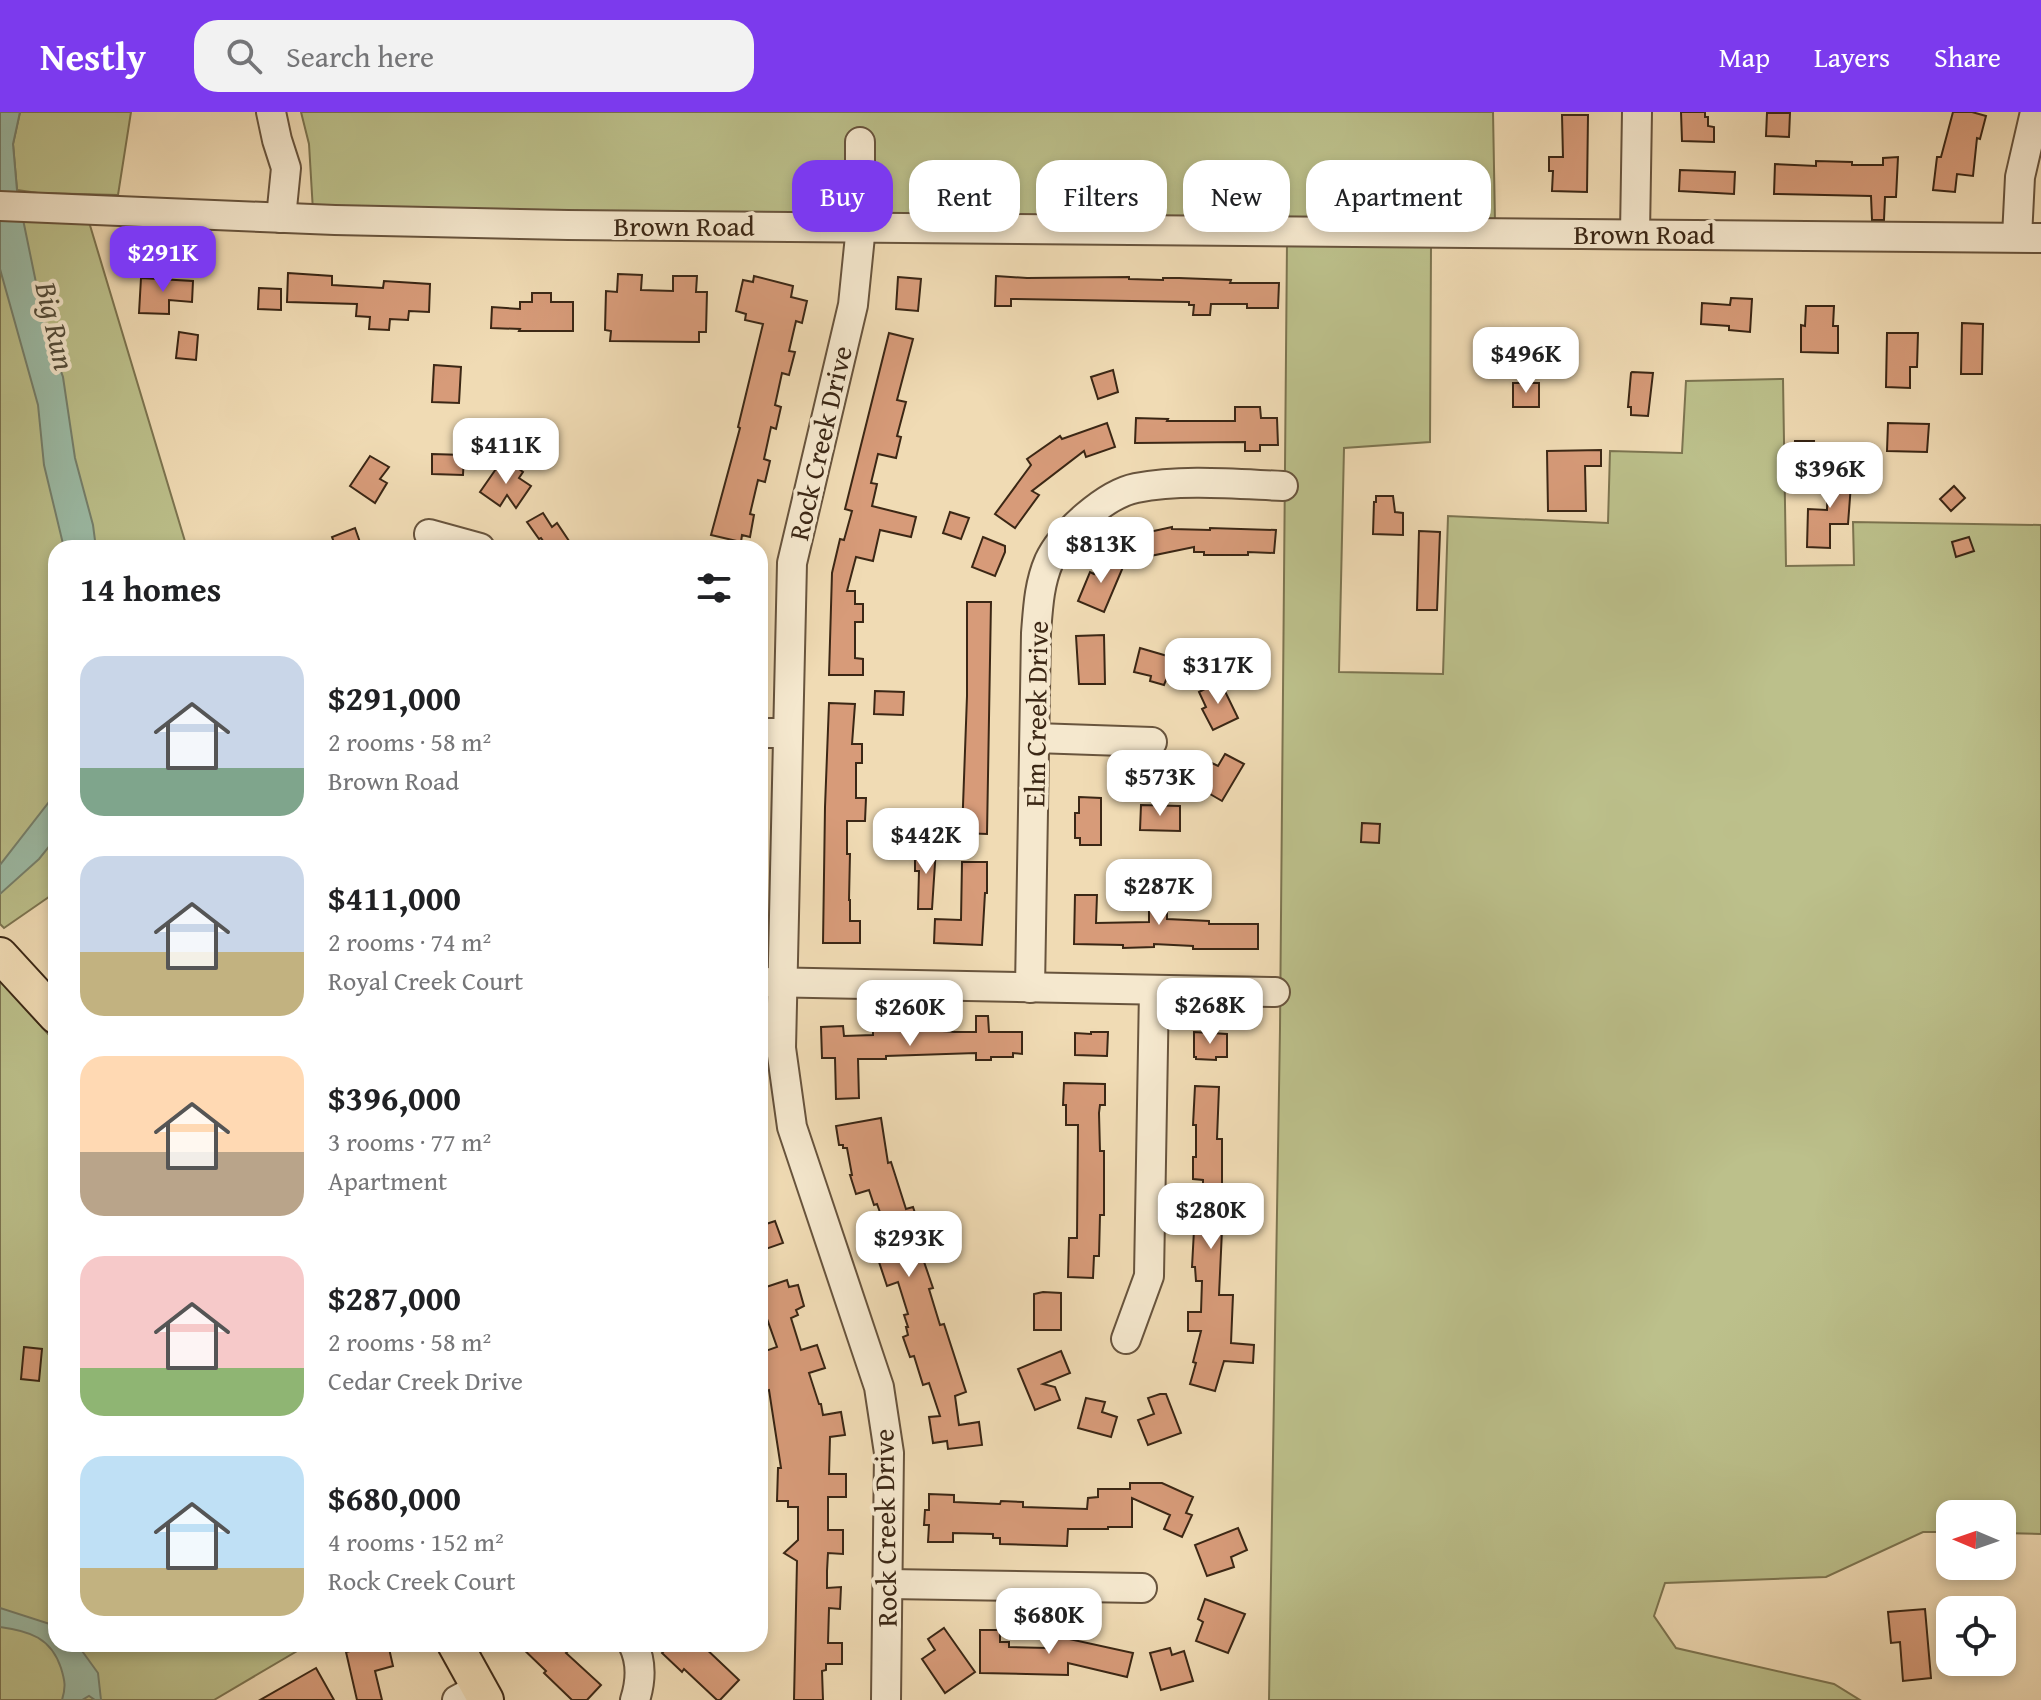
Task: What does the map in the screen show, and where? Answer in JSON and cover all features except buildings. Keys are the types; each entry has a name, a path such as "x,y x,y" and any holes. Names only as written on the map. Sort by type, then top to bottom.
{"main road":[{"path":"0,955 48,1007"},
{"path":"458,1652 474,1696"}],"street":[{"path":"271,112 286,168 281,218"},
{"path":"1635,233 1637,112"},
{"path":"2029,237 2020,177 2035,112"},
{"name":"Rock Creek Drive","path":"860,142 860,160"},
{"name":"Brown Road","path":"0,206 281,218 792,227"},
{"name":"Brown Road","path":"893,227 2029,237"},
{"name":"Rock Creek Drive","path":"860,232 853,305 792,563 773,733 771,982 792,1127 879,1387 889,1453 886,1700"},
{"name":"Elm Creek Drive","path":"1030,988 1036,633 1039,596 1050,559 1072,529 1100,504 1133,489 1172,484 1283,486"},
{"path":"429,534 451,540"},
{"path":"1035,738 1152,742"},
{"path":"771,982 1275,992"},
{"path":"1126,1339 1149,1276 1154,990"},
{"path":"888,1584 1142,1588"},
{"path":"635,1700 641,1679 637,1652"}],"green space":[{"path":"20,112 131,112 118,195 17,190 13,144"},
{"path":"301,112 1493,112 1495,223 1491,223 1491,160 1306,160 1306,221 1290,221 1290,160 1183,160 1183,220 1167,220 1167,160 1036,160 1036,218 1020,218 1020,160 909,160 909,217 893,217 893,160 792,160 792,216 313,211 309,144"},
{"path":"0,222 89,222 185,540 48,540 48,898 4,928 0,924"},
{"path":"1287,242 1431,246 1430,442 1344,448 1339,672 1443,674 1448,516 1608,523 1610,451 1682,453 1686,381 1783,379 1786,566 1854,565 1853,522 2041,525 2041,1534 2016,1533 2016,1500 1936,1500 1936,1532 1923,1532 1826,1577 1665,1583 1654,1616 1676,1648 1834,1684 1860,1700 1269,1700 1280,1029"},
{"path":"0,979 48,1034 48,1652 295,1652 214,1700 0,1700"}],"shaded area":[{"path":"0,112 20,112 13,144 17,190 41,307 63,377 75,458 95,540 62,540 44,465 38,405 0,269"},
{"path":"48,803 48,848 0,894 0,865"},
{"path":"0,1608 48,1623 48,1646 30,1634 0,1627"},
{"path":"52,1652 83,1652 98,1673 101,1700 89,1696 82,1700 62,1700 63,1677"}],"water label":[{"name":"Big Run","path":"55,326"}]}
